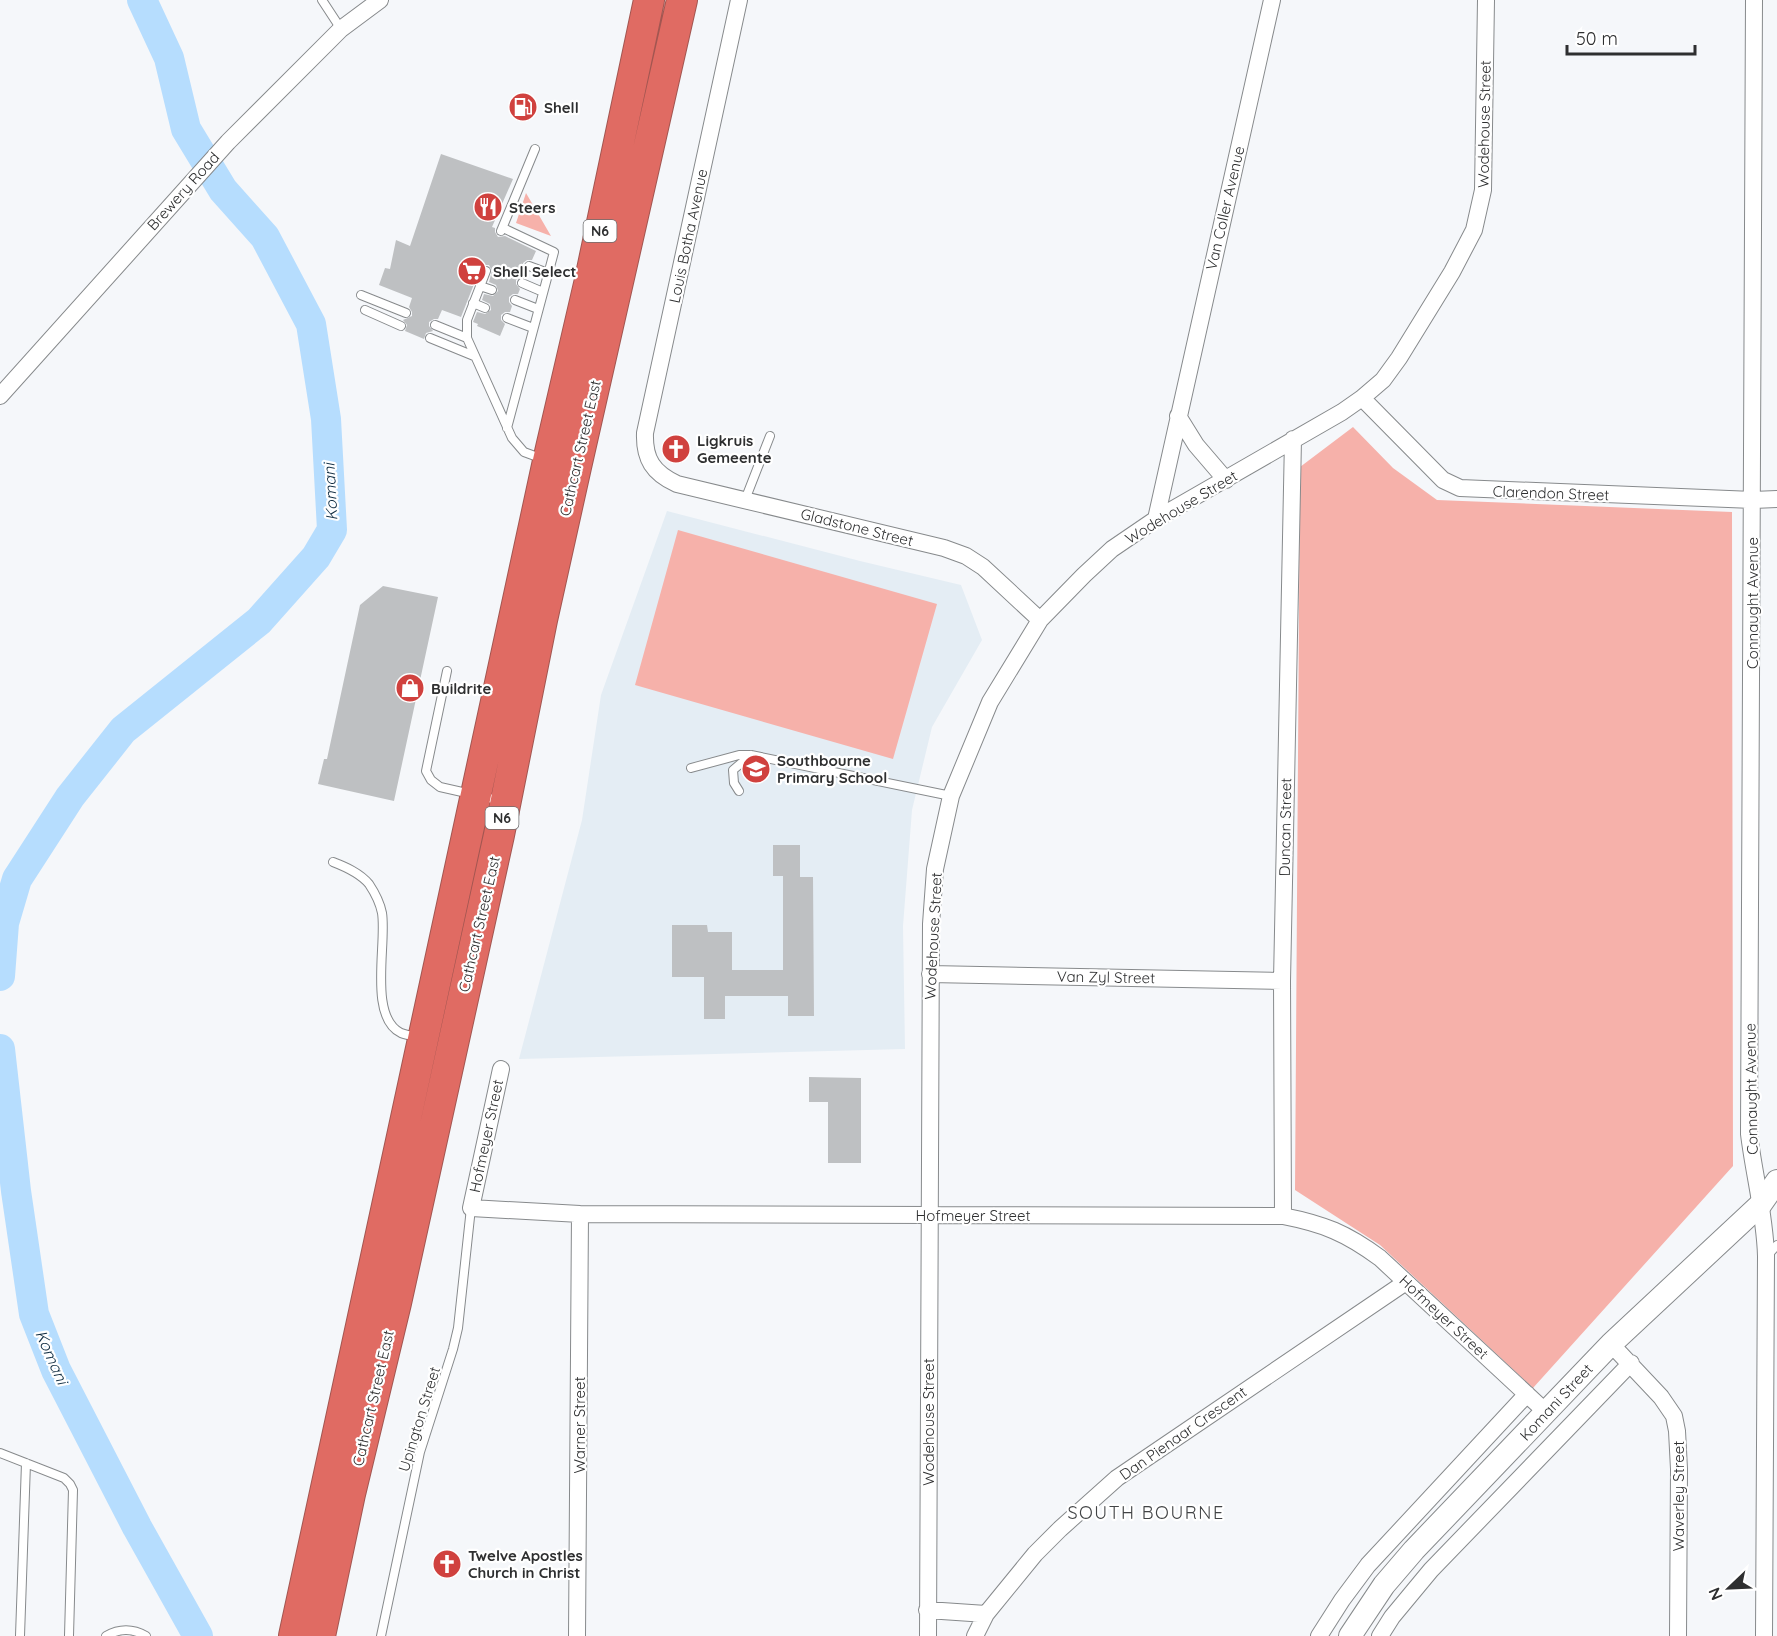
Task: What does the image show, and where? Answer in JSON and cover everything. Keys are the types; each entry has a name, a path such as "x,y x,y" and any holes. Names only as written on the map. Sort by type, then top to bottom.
{"highway":[{"name":"Cathcart Street East","path":"294,1636 438,1041 505,801 590,284 649,0"},
{"name":"Cathcart Street East","path":"320,1636 350,1494 396,1303 475,794 682,0"}],"street":[{"name":"Brewery Road","path":"0,396 228,142 341,29 380,0"},
{"name":"Louis Botha Avenue","path":"656,470 646,453 645,433 740,0"},
{"name":"Van Coller Avenue","path":"1156,519 1272,0"},
{"name":"Wodehouse Street","path":"928,1636 931,924 935,869 951,796 990,702 1040,620 1112,549 1156,519 1342,412 1383,380 1399,358 1452,273 1474,230 1480,208 1485,171 1486,0"},
{"name":"Connaught Avenue","path":"1754,0 1749,1134 1754,1170 1772,1250 1771,1406 1764,1636"},
{"name":"Clarendon Street","path":"1362,398 1443,480 1460,488 1753,500 1777,499"},
{"path":"1178,416 1196,445 1226,480"},
{"name":"Duncan Street","path":"1283,1216 1282,981 1293,439"},
{"name":"Gladstone Street","path":"656,470 665,479 677,484 966,555 983,567 1040,620"},
{"name":"Van Zyl Street","path":"930,974 1282,981"},
{"name":"Hofmeyer Street","path":"501,1069 471,1208 580,1214 1283,1216 1315,1222 1335,1229 1380,1258 1547,1413"},
{"name":"Komani Street","path":"1350,1636 1384,1585 1414,1550 1611,1344 1761,1204 1777,1181"},
{"name":"Warner Street","path":"577,1636 580,1214"},
{"name":"Dan Pienaar Crescent","path":"975,1636 986,1614 1035,1554 1117,1478 1406,1282"},
{"name":"Waverley Street","path":"1611,1344 1670,1408 1677,1431 1679,1459 1678,1636"},
{"name":"Komani Street","path":"1380,1636 1392,1617 1431,1570 1630,1363"},
{"name":"Komani Street","path":"1319,1636 1341,1600 1368,1565 1527,1394"},
{"path":"927,1610 986,1614"}],"lane":[{"path":"322,0 341,29"},
{"path":"507,428 554,252 502,229 535,149"},
{"path":"529,266 548,273"},
{"path":"486,272 467,320 467,338 474,356 507,428 524,452 562,464"},
{"path":"522,283 543,292"},
{"path":"480,286 492,290"},
{"path":"361,295 406,313"},
{"path":"515,300 538,309"},
{"path":"473,303 485,308"},
{"path":"365,310 401,326"},
{"path":"507,318 533,328"},
{"path":"435,325 467,338"},
{"path":"430,338 474,356"},
{"path":"745,500 770,436"},
{"path":"447,671 426,771 431,780 440,787 505,801"},
{"path":"691,768 739,755 751,755 951,796"},
{"path":"739,790 734,783 733,770 751,755"},
{"path":"333,862 346,867 367,882 379,902 383,931 381,986 386,1015 392,1025 402,1033 438,1041"},
{"name":"Upington Street","path":"381,1636 420,1452 458,1328 471,1208"},
{"path":"0,1454 63,1478 73,1490 69,1636"},
{"path":"20,1636 26,1463"},
{"path":"106,1636 127,1629 138,1631 146,1636"}],"shaded area":[{"path":"526,193 551,236 516,223"},
{"path":"1353,427 1393,468 1437,500 1732,512 1733,1166 1533,1388 1380,1245 1295,1190 1300,467"},
{"name":"Southbourne Primary School","path":"667,511 961,585 982,640 932,727 912,810 903,926 905,1049 519,1059 582,820 601,695"},
{"path":"678,530 937,604 893,759 635,685"}],"building":[{"path":"441,154 513,179 492,227 495,228 498,237 505,236 536,251 532,260 523,263 523,268 527,272 525,277 516,280 520,289 518,294 509,297 512,306 510,312 501,315 501,320 505,324 500,336 473,322 477,312 485,314 491,310 490,304 482,300 484,294 493,296 498,291 496,285 489,282 492,271 489,265 484,265 480,269 461,317 442,310 438,319 429,322 433,331 426,333 424,339 405,331 407,325 403,320 412,316 409,307 412,298 379,285 385,268 390,269 396,240 410,246"},
{"path":"383,586 438,597 394,801 318,784 324,759 327,759 360,605"},
{"path":"773,845 800,845 800,877 813,877 814,1016 788,1016 788,996 725,996 725,1019 704,1019 704,977 672,977 672,925 707,925 708,932 732,932 732,970 783,970 783,876 773,876"},
{"path":"809,1077 861,1078 861,1163 828,1163 828,1102 809,1102"}],"waterway":[{"name":"Komani","path":"0,976 4,923 17,879 70,797 123,730 259,621 316,557 332,530 326,419 311,324 265,237 223,190 186,129 169,58 142,0"},
{"name":"Komani","path":"0,1049 16,1191 34,1314 56,1370 137,1527 198,1636"}],"place":[{"name":"Shell","path":"523,107"},
{"name":"Steers","path":"488,207"},
{"name":"Shell Select","path":"472,271"},
{"name":"Ligkruis Gemeente","path":"676,449"},
{"name":"Buildrite","path":"410,688"},
{"name":"Southbourne Primary School","path":"756,769"},
{"name":"Twelve Apostles Church in Christ","path":"447,1564"}],"district":[{"name":"SOUTH BOURNE","path":"1146,1512"}]}
